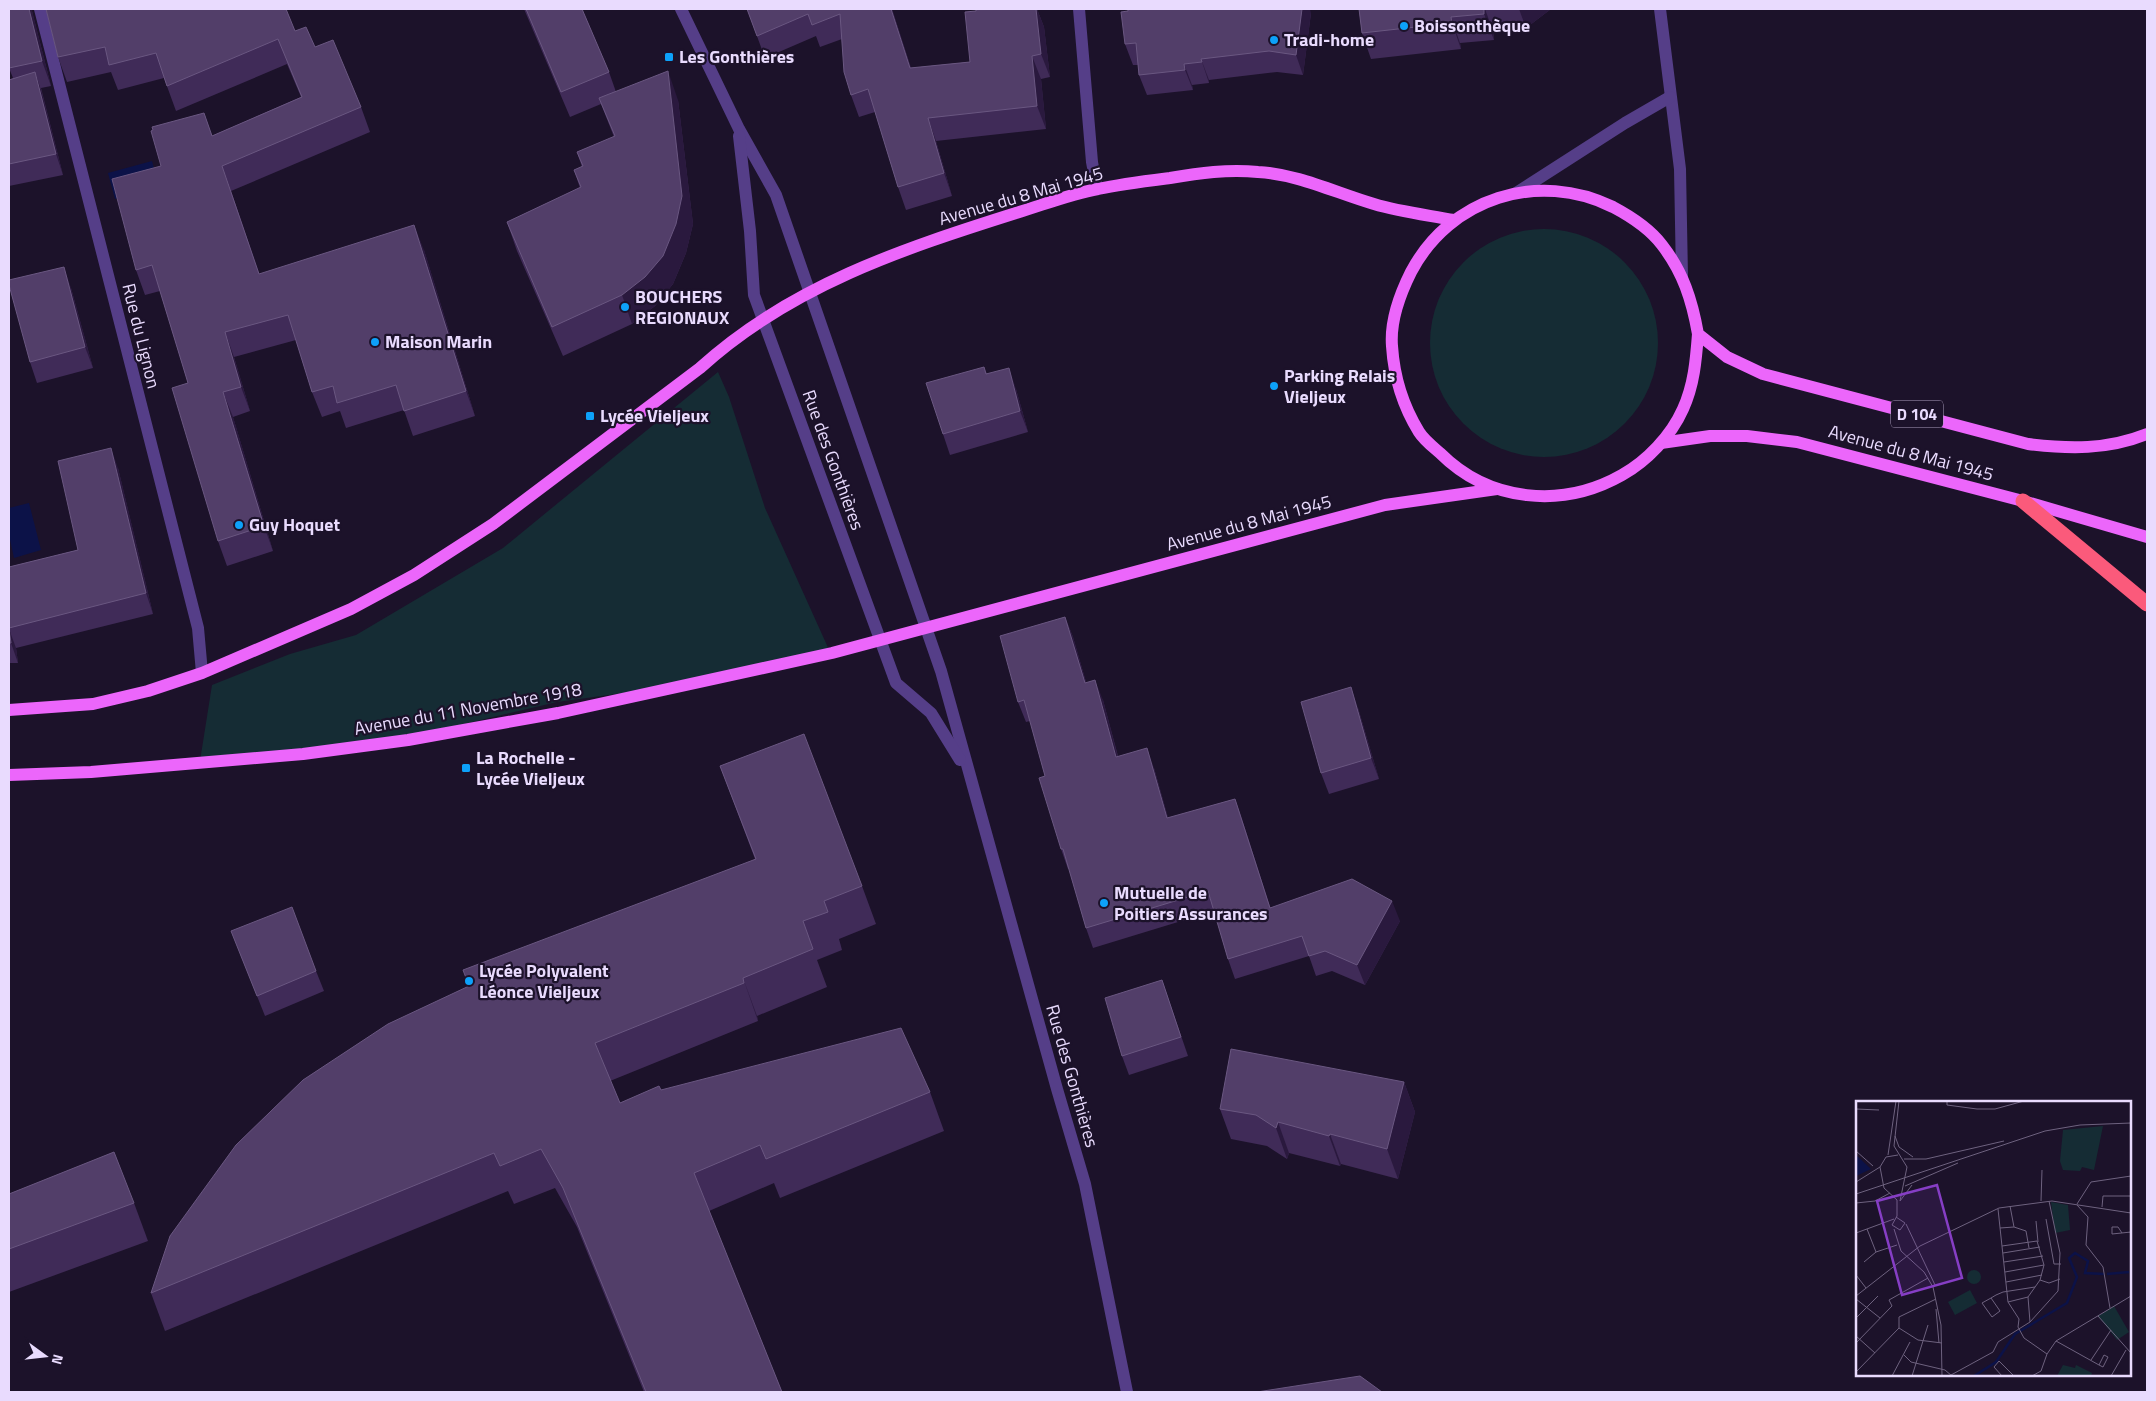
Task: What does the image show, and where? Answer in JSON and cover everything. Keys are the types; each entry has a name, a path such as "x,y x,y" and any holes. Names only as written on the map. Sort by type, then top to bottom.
{"highway":[{"path":"2023,501 2147,604"}],"main road":[{"name":"Avenue du 8 Mai 1945","path":"811,292 895,253 1097,189 1201,173 1260,172 1290,177 1376,205 1454,220"},
{"name":"Avenue du 8 Mai 1945","path":"926,629 1385,505 1497,490 1532,496 1568,495 1603,486 1635,468 1661,443 1683,410 1695,373 1698,334 1693,304 1682,276 1661,243 1631,216 1595,199 1556,190 1516,193 1483,202 1454,220 1420,254 1398,297 1392,344 1398,392 1420,434 1454,468 1497,490"},
{"path":"9,710 93,704 148,691 202,673 351,609 414,575 493,524 763,318 811,292"},
{"name":"D 104","path":"1698,334 1727,357 1763,374 2028,444 2065,449 2104,446 2147,434"},
{"name":"Avenue du 8 Mai 1945","path":"1661,443 1710,436 1747,436 1796,442 2023,501 2147,537"},
{"name":"Avenue du 11 Novembre 1918","path":"9,775 91,772 303,754 408,740 567,711 786,664 926,629"}],"street":[{"name":"Rue du Lignon","path":"40,9 198,628 202,673"},
{"name":"Rue des Gonthières","path":"681,9 739,129 776,195 941,671 968,773 1085,1184 1127,1392"},
{"path":"1079,9 1092,162 1097,189"},
{"path":"1660,9 1680,169 1682,276"},
{"path":"1516,193 1617,127 1670,97"},
{"name":"Rue des Gonthières","path":"739,129 750,230 754,295 879,641 896,683 931,713 968,773"}],"shaded area":[{"path":"152,161 159,187 115,199 108,173"},
{"path":"1544,229 1577,234 1598,243 1616,255 1632,271 1644,289 1653,310 1658,343 1653,376 1644,397 1632,415 1616,431 1598,443 1577,452 1544,457 1511,452 1490,443 1472,431 1456,415 1444,397 1435,376 1430,343 1435,310 1444,289 1456,271 1472,255 1490,243 1511,234"},
{"path":"718,372 729,397 765,508 830,652 712,681 557,702 413,736 200,761 212,685 290,654 356,635 503,548"},
{"path":"29,503 41,550 14,558 9,535 9,508"}],"building":[{"path":"9,9 29,9 42,61 9,68"},
{"path":"46,9 286,9 295,31 306,27 315,47 333,40 361,107 222,166 259,274 414,225 466,391 404,411 396,385 337,403 333,386 312,392 288,315 225,332 241,387 223,392 264,526 218,541 172,388 188,383 152,265 136,270 112,179 161,166 151,131 153,130 152,127 204,113 212,136 302,97 278,39 167,86 156,53 109,65 105,47 58,57"},
{"path":"526,9 582,9 609,72 561,92"},
{"path":"747,9 891,9 910,68 970,62 965,12 976,11 976,9 1036,9 1041,54 1032,56 1037,106 928,118 944,173 898,187 868,89 851,95 844,72 840,14 812,25 808,14 757,36"},
{"path":"1128,9 1302,9 1296,55 1269,51 1201,59 1202,62 1184,64 1185,70 1139,75 1136,43 1125,44 1121,12 1128,11"},
{"path":"1359,9 1484,9 1484,14 1451,17 1452,23 1362,33"},
{"path":"668,71 682,196 676,224 663,256 645,277 622,295 552,327 507,222 581,187 574,170 583,166 577,152 615,136 599,98"},
{"path":"35,72 56,154 9,164 9,80"},
{"path":"64,267 85,347 30,362 9,280"},
{"path":"984,367 986,374 1009,368 1020,411 943,434 926,383"},
{"path":"111,448 146,593 9,628 9,567 78,550 58,461"},
{"path":"1065,617 1085,683 1095,680 1116,757 1147,748 1167,818 1235,799 1270,908 1352,879 1392,901 1357,965 1325,951 1309,956 1302,936 1228,959 1208,891 1086,928 1063,849 1061,849 1039,778 1045,776 1024,700 1018,702 1000,636"},
{"path":"1351,687 1371,758 1321,773 1301,702"},
{"path":"804,734 862,886 824,901 828,912 803,921 813,949 743,978 744,983 595,1043 620,1103 659,1086 661,1090 901,1028 930,1092 766,1159 760,1145 694,1173 782,1392 646,1392 563,1188 541,1149 500,1166 494,1153 151,1293 170,1236 236,1145 303,1080 388,1024 469,986 463,970 756,859 720,766"},
{"path":"292,907 316,971 257,996 231,931"},
{"path":"1162,980 1181,1037 1122,1056 1105,998"},
{"path":"1231,1049 1404,1082 1387,1149 1278,1122 1276,1128 1256,1115 1220,1109"},
{"path":"114,1152 134,1203 9,1249 9,1194"},
{"path":"1360,1376 1382,1392 1257,1392"}],"place":[{"name":"Boissonthèque","path":"1404,26"},
{"name":"Tradi-home","path":"1274,40"},
{"name":"Les Gonthières","path":"669,57"},
{"name":"BOUCHERS REGIONAUX","path":"625,307"},
{"name":"Maison Marin","path":"375,342"},
{"name":"Parking Relais Vieljeux","path":"1274,386"},
{"name":"Lycée Vieljeux","path":"590,416"},
{"name":"Guy Hoquet","path":"239,525"},
{"name":"La Rochelle - Lycée Vieljeux","path":"466,768"},
{"name":"Mutuelle de Poitiers Assurances","path":"1104,903"},
{"name":"Lycée Polyvalent Léonce Vieljeux","path":"469,981"}]}
